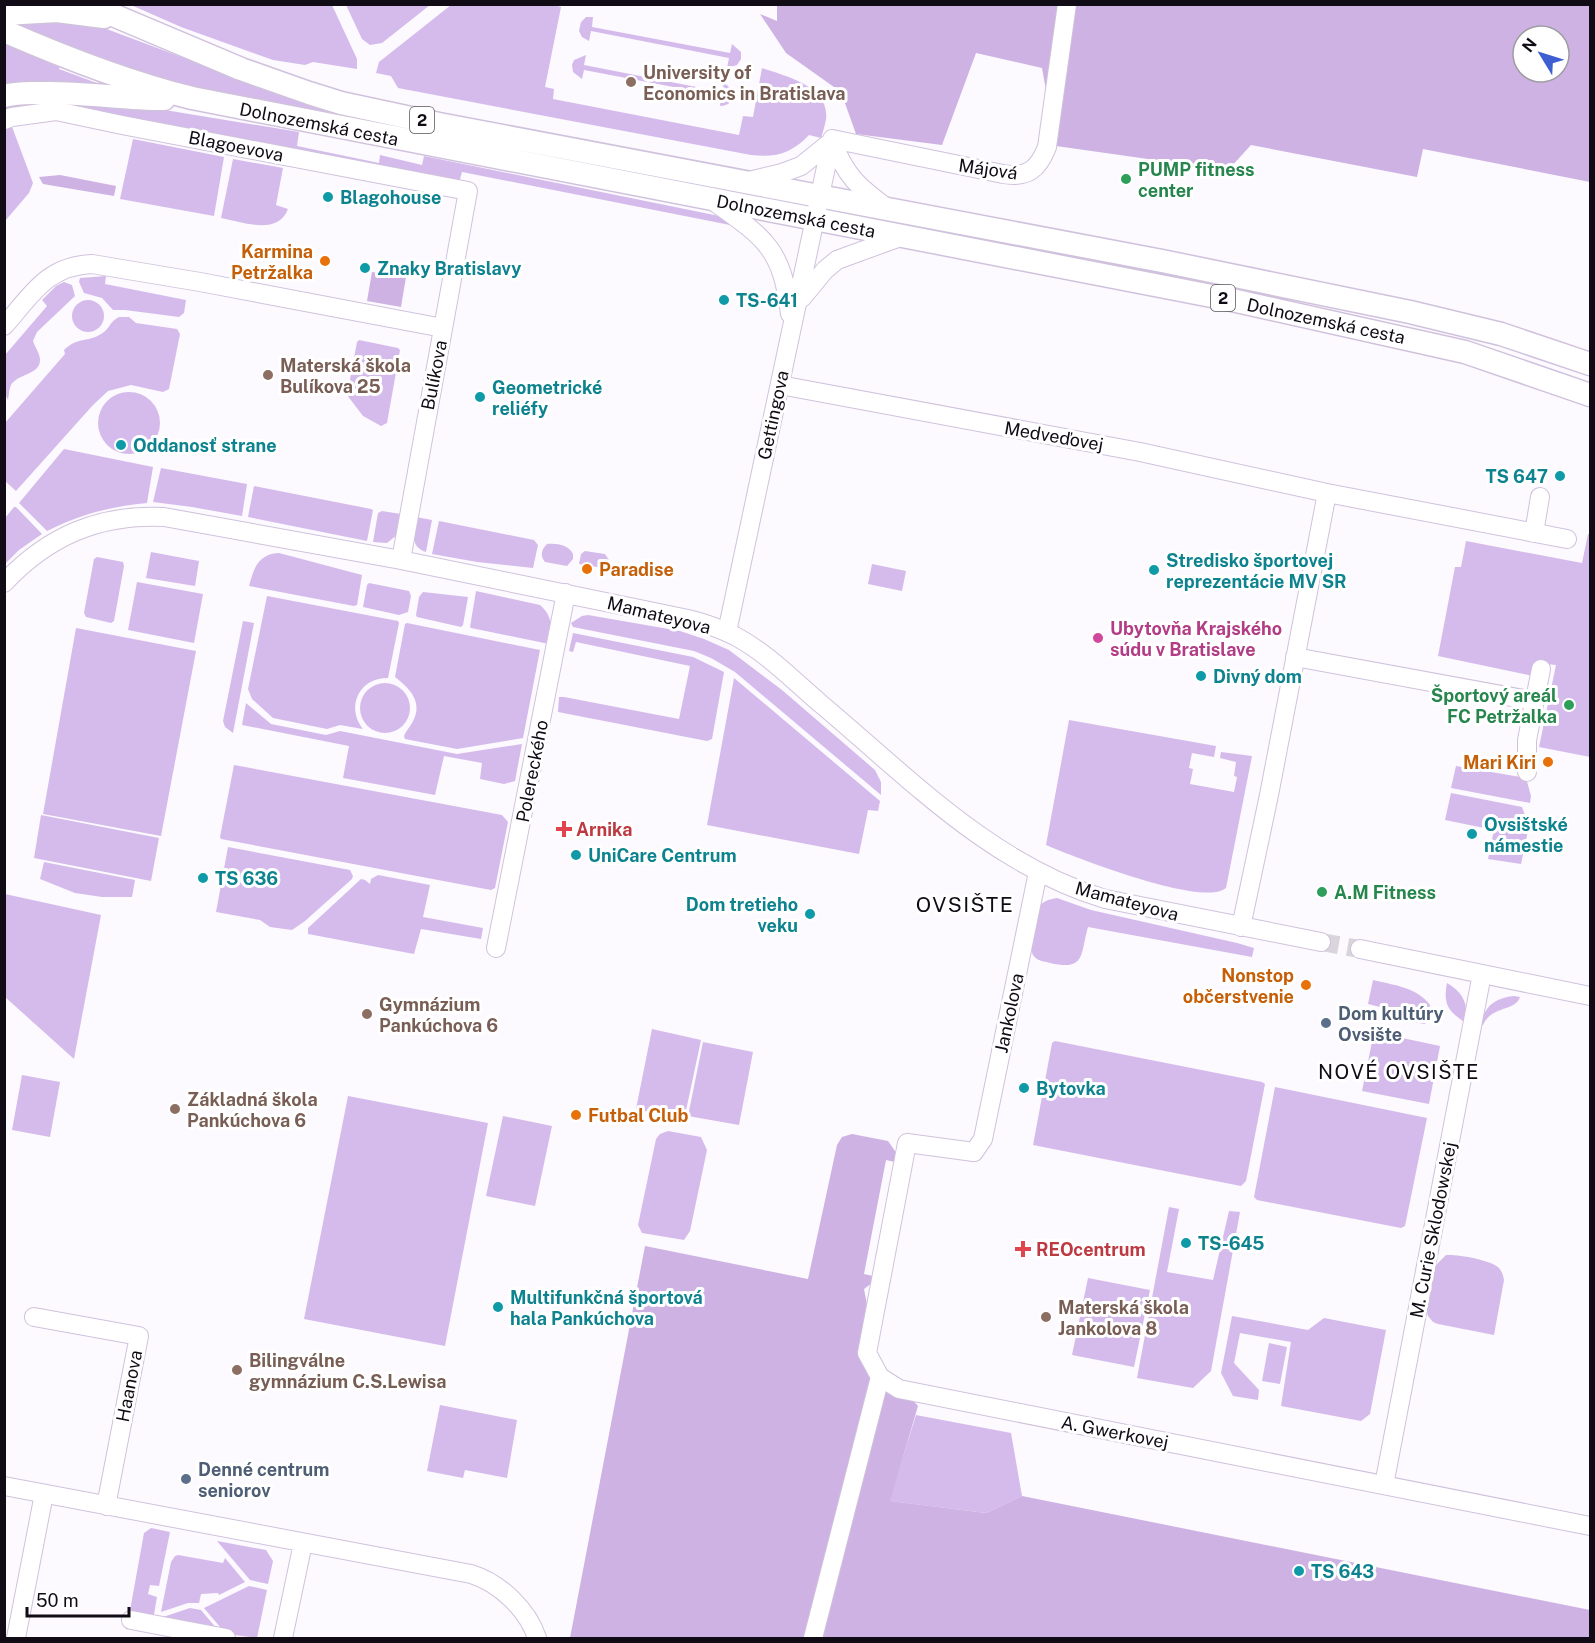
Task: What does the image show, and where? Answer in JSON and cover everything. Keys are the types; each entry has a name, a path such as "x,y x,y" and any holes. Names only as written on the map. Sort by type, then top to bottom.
{"main road":[{"name":"Dolnozemská cesta","path":"87,4 241,69 341,103 744,182 903,236 1222,298 1417,340 1501,363 1590,395"},
{"path":"4,14 57,12 118,18"},
{"name":"Dolnozemská cesta","path":"4,31 63,57 130,81 192,98 711,200 891,211 1162,261 1410,312 1501,334 1590,364"},
{"path":"7,111 14,93 70,92 137,99 192,98"}],"street":[{"name":"Májová","path":"832,141 832,139 1003,174 1015,176 1027,174 1039,162 1047,147 1067,4"},
{"name":"Blagoevova","path":"7,111 56,111 468,190"},
{"path":"744,182 801,166 832,141"},
{"path":"819,208 832,141"},
{"path":"832,141 848,174 858,185 891,211"},
{"name":"Bulíkova","path":"401,560 468,190"},
{"path":"711,200 756,232 774,254 785,283 792,328"},
{"name":"Gettingova","path":"727,632 819,208"},
{"path":"797,304 825,270 837,260 903,236"},
{"path":"4,326 50,275 79,264 92,264 442,328"},
{"name":"Medveďovej","path":"780,385 1140,452 1327,493 1567,539"},
{"path":"1241,927 1269,795 1327,493"},
{"path":"1534,533 1540,497"},
{"name":"Mamateyova","path":"4,583 25,562 56,541 89,526 133,516 189,520 681,617 727,632 763,655 967,828 1038,872 1077,890 1105,899 1321,942"},
{"name":"Polereckého","path":"496,948 566,593"},
{"path":"1295,657 1534,700"},
{"path":"1527,772 1527,740 1540,669"},
{"name":"Jankolova","path":"880,1377 867,1353 907,1143 974,1152 983,1139 1038,872"},
{"path":"1360,949 1590,996"},
{"name":"M. Curie Sklodowskej","path":"1384,1485 1482,974"},
{"name":"Haanova","path":"34,1317 139,1336 106,1506"},
{"path":"813,1638 880,1377"},
{"name":"A. Gwerkovej","path":"880,1377 899,1389 1590,1526"},
{"path":"4,1486 478,1576 498,1588 514,1602 529,1622 537,1638"},
{"path":"16,1638 44,1494"},
{"path":"283,1638 303,1543"},
{"path":"131,1620 226,1638"}],"shaded area":[{"path":"550,4 561,7 545,87 554,89 553,99 739,135 743,116 753,117 762,68 804,84 821,98 826,119 821,138 809,135 790,150 776,155 751,155 398,88 391,76 376,73 379,62 451,5"},
{"path":"777,4 1590,5 1590,182 1423,149 1417,177 1251,145 1230,168 1056,146 1042,68 976,53 942,145 856,134 841,92 786,53 760,14 777,21"},
{"path":"131,5 332,5 357,59 357,69 313,62 305,65 273,60 181,27"},
{"path":"346,5 430,5 382,43 370,45 362,39"},
{"path":"586,17 593,17 592,27 730,53 732,44 741,52 741,59 737,65 727,68 729,58 591,31 589,41 582,37 579,31 581,22"},
{"path":"5,19 80,19 331,113 202,91 144,73 68,45 59,69 129,95 5,92"},
{"path":"586,55 584,65 722,92 724,83 733,90 733,97 729,104 720,106 721,96 584,70 582,79 573,72 572,65 574,60"},
{"path":"5,101 110,101 299,132 297,146 379,163 380,155 422,165 424,156 724,217 738,224 730,225 462,172 459,183 61,107 5,114"},
{"path":"11,124 33,183 29,193 5,221 5,127"},
{"path":"133,139 224,157 214,216 120,199"},
{"path":"233,159 283,168 276,205 288,209 283,217 268,225 249,224 221,218"},
{"path":"60,175 116,186 114,196 43,184 39,177"},
{"path":"372,272 406,277 401,307 367,301"},
{"path":"106,276 105,284 186,300 184,313 179,317 113,310 102,298 84,293 79,282 80,278"},
{"path":"64,282 72,285 75,296 37,332 33,341 40,358 39,365 32,372 14,381 10,387 8,400 5,394 5,355 47,306 42,300 56,286"},
{"path":"88,300 99,305 104,316 99,327 88,332 77,327 72,316 77,305"},
{"path":"119,317 129,317 136,323 177,329 180,334 169,389 163,392 131,385 108,391 16,491 5,481 5,423 65,354 64,350 74,343 101,334"},
{"path":"359,340 400,350 387,423 381,426 363,416 347,395"},
{"path":"123,392 135,392 151,401 158,411 160,423 158,435 151,445 135,454 123,454 112,449 103,440 98,429 98,417 103,406 112,397"},
{"path":"64,449 153,467 147,503 96,512 47,531 19,503"},
{"path":"161,468 247,484 242,516 153,502"},
{"path":"254,486 371,509 373,510 367,541 248,517"},
{"path":"14,507 42,534 19,550 5,564 5,518"},
{"path":"382,511 401,514 397,535 387,543 373,542 378,513"},
{"path":"416,517 432,520 426,552 415,542"},
{"path":"439,521 534,540 538,545 533,568 432,554"},
{"path":"1588,534 1590,535 1590,757 1539,747 1556,665 1536,663 1533,676 1438,656 1455,567 1461,567 1466,541 1582,563"},
{"path":"547,544 559,544 566,547 573,554 573,559 567,566 545,562 542,553"},
{"path":"585,551 605,554 611,563 609,569 579,564 581,554"},
{"path":"151,552 199,561 195,586 146,578"},
{"path":"279,553 362,575 357,605 249,586 258,563 266,556"},
{"path":"97,557 123,562 124,566 114,621 111,623 86,617 84,613 94,559"},
{"path":"872,564 906,571 902,591 868,584"},
{"path":"137,582 203,594 194,643 128,630"},
{"path":"369,583 409,591 411,596 408,612 399,615 363,607"},
{"path":"476,591 540,605 550,618 549,644 471,628"},
{"path":"423,592 468,597 463,625 461,627 417,617 419,597"},
{"path":"267,596 398,621 388,678 370,682 358,695 355,712 363,729 340,725 327,729 273,718 252,699 248,689"},
{"path":"588,615 680,631 729,650 782,690 875,770 881,782 881,795 735,672 694,651 573,627 571,623"},
{"path":"243,621 254,623 233,733 225,727 223,721"},
{"path":"407,623 540,650 523,738 457,749 405,739 404,736 417,709 410,691 395,677"},
{"path":"76,628 196,651 161,836 43,814"},
{"path":"573,633 693,657 724,672 712,739 707,741 558,712 559,697 564,697 679,719 690,666 576,642 573,652 569,651"},
{"path":"734,678 880,801 878,811 868,810 859,854 707,825"},
{"path":"380,683 390,683 403,690 410,703 410,713 403,726 390,733 380,733 371,729 364,722 360,713 360,703 364,694 371,687"},
{"path":"246,703 271,724 326,735 340,731 457,754 522,744 515,781 504,784 480,779 482,763 444,756 435,795 343,778 349,746 242,725"},
{"path":"1069,720 1216,746 1214,757 1192,753 1189,768 1193,769 1190,784 1234,792 1237,777 1234,776 1236,762 1220,758 1221,752 1252,756 1226,888 1213,892 1167,886 1109,869 1046,845"},
{"path":"234,765 502,815 508,822 495,888 491,890 221,839"},
{"path":"1456,766 1526,778 1531,796 1530,803 1451,788"},
{"path":"1451,793 1522,807 1529,826 1521,864 1488,859 1494,830 1445,820"},
{"path":"41,815 159,838 151,881 34,858"},
{"path":"228,847 350,870 353,876 305,921 292,930 270,927 260,920 216,912"},
{"path":"44,862 135,880 132,897 102,897 75,893 40,879"},
{"path":"378,875 430,885 423,917 483,928 481,939 421,929 414,954 308,934 308,928 361,879 370,884 371,879"},
{"path":"5,894 101,915 74,1059 5,997"},
{"path":"1057,898 1091,910 1254,948 1252,957 1088,927 1082,953 1076,963 1062,965 1040,960 1033,955 1031,946 1036,913 1043,903"},
{"path":"1373,980 1412,990 1425,999 1430,1005 1425,1024 1407,1021 1408,1014 1368,1004"},
{"path":"1447,983 1464,1000 1466,1023 1448,1007"},
{"path":"1514,996 1520,997 1517,1002 1492,1014 1481,1025 1482,1018 1492,1004"},
{"path":"652,1029 701,1040 684,1120 636,1109"},
{"path":"1374,1032 1440,1046 1429,1104 1362,1091"},
{"path":"1055,1041 1265,1084 1246,1181 1241,1186 1033,1145 1052,1043"},
{"path":"703,1042 753,1052 739,1125 688,1116"},
{"path":"22,1075 60,1082 50,1137 12,1130"},
{"path":"1275,1087 1427,1118 1405,1226 1401,1228 1257,1200 1254,1197"},
{"path":"348,1096 488,1123 445,1346 304,1319"},
{"path":"503,1116 552,1126 535,1206 486,1196"},
{"path":"668,1131 701,1137 707,1150 690,1231 684,1240 642,1233 638,1225 656,1139 660,1134"},
{"path":"852,1134 888,1141 897,1154 895,1162 886,1160 864,1274 873,1276 872,1283 864,1289 878,1361 918,1406 890,1501 986,1513 1022,1496 1590,1610 1590,1638 570,1638 645,1246 808,1279 837,1145 842,1137"},
{"path":"1169,1207 1179,1209 1167,1272 1213,1280 1229,1211 1240,1212 1211,1371 1193,1388 1137,1378"},
{"path":"1446,1255 1494,1264 1503,1275 1494,1335 1438,1324 1428,1316 1426,1308 1434,1267"},
{"path":"1088,1278 1150,1290 1134,1367 1072,1355"},
{"path":"1232,1316 1308,1330 1324,1318 1386,1330 1370,1414 1361,1421 1281,1406 1291,1342 1240,1333 1234,1363 1259,1390 1258,1400 1233,1396 1221,1373"},
{"path":"1269,1343 1287,1347 1280,1384 1262,1381"},
{"path":"440,1405 517,1420 507,1478 465,1470 463,1478 427,1471"},
{"path":"916,1415 1011,1433 1022,1496 986,1513 889,1501"},
{"path":"151,1528 170,1532 159,1586 150,1585 148,1594 157,1597 153,1620 129,1616 144,1533"},
{"path":"217,1541 266,1550 273,1561 268,1584 250,1580"},
{"path":"178,1555 223,1563 225,1558 245,1582 219,1595 218,1593 201,1594 199,1603 188,1603 161,1612 171,1562"},
{"path":"249,1586 267,1590 257,1638 219,1633 220,1627 204,1608"},
{"path":"190,1608 201,1610 217,1629 160,1618"}],"tunnel":[{"path":"1321,942 1360,949"}],"place":[{"name":"University of Economics in Bratislava","path":"631,82"},
{"name":"PUMP fitness center","path":"1126,179"},
{"name":"Blagohouse","path":"328,197"},
{"name":"Karmina Petržalka","path":"325,261"},
{"name":"Znaky Bratislavy","path":"365,268"},
{"name":"TS-641","path":"724,300"},
{"name":"Materská škola Bulíkova 25","path":"268,375"},
{"name":"Geometrické reliéfy","path":"480,397"},
{"name":"Oddanosť strane","path":"121,445"},
{"name":"TS 647","path":"1560,476"},
{"name":"Paradise","path":"587,569"},
{"name":"Stredisko športovej reprezentácie MV SR","path":"1154,570"},
{"name":"Ubytovňa Krajského súdu v Bratislave","path":"1098,638"},
{"name":"Divný dom","path":"1201,676"},
{"name":"Športový areál FC Petržalka","path":"1569,705"},
{"name":"Mari Kiri","path":"1548,762"},
{"name":"Arnika","path":"564,829"},
{"name":"Ovsištské námestie","path":"1472,834"},
{"name":"UniCare Centrum","path":"576,855"},
{"name":"TS 636","path":"203,878"},
{"name":"A.M Fitness","path":"1322,892"},
{"name":"Dom tretieho veku","path":"810,914"},
{"name":"Nonstop občerstvenie","path":"1306,985"},
{"name":"Gymnázium Pankúchova 6","path":"367,1014"},
{"name":"Dom kultúry Ovsište","path":"1326,1023"},
{"name":"Bytovka","path":"1024,1088"},
{"name":"Základná škola Pankúchova 6","path":"175,1109"},
{"name":"Futbal Club","path":"576,1115"},
{"name":"TS-645","path":"1186,1243"},
{"name":"REOcentrum","path":"1023,1249"},
{"name":"Multifunkčná športová hala Pankúchova","path":"498,1307"},
{"name":"Materská škola Jankolova 8","path":"1046,1317"},
{"name":"Bilingválne gymnázium C.S.Lewisa","path":"237,1370"},
{"name":"Denné centrum seniorov","path":"186,1479"},
{"name":"TS 643","path":"1299,1571"}],"district":[{"name":"OVSIŠTE","path":"965,904"},
{"name":"NOVÉ OVSIŠTE","path":"1399,1072"}]}
